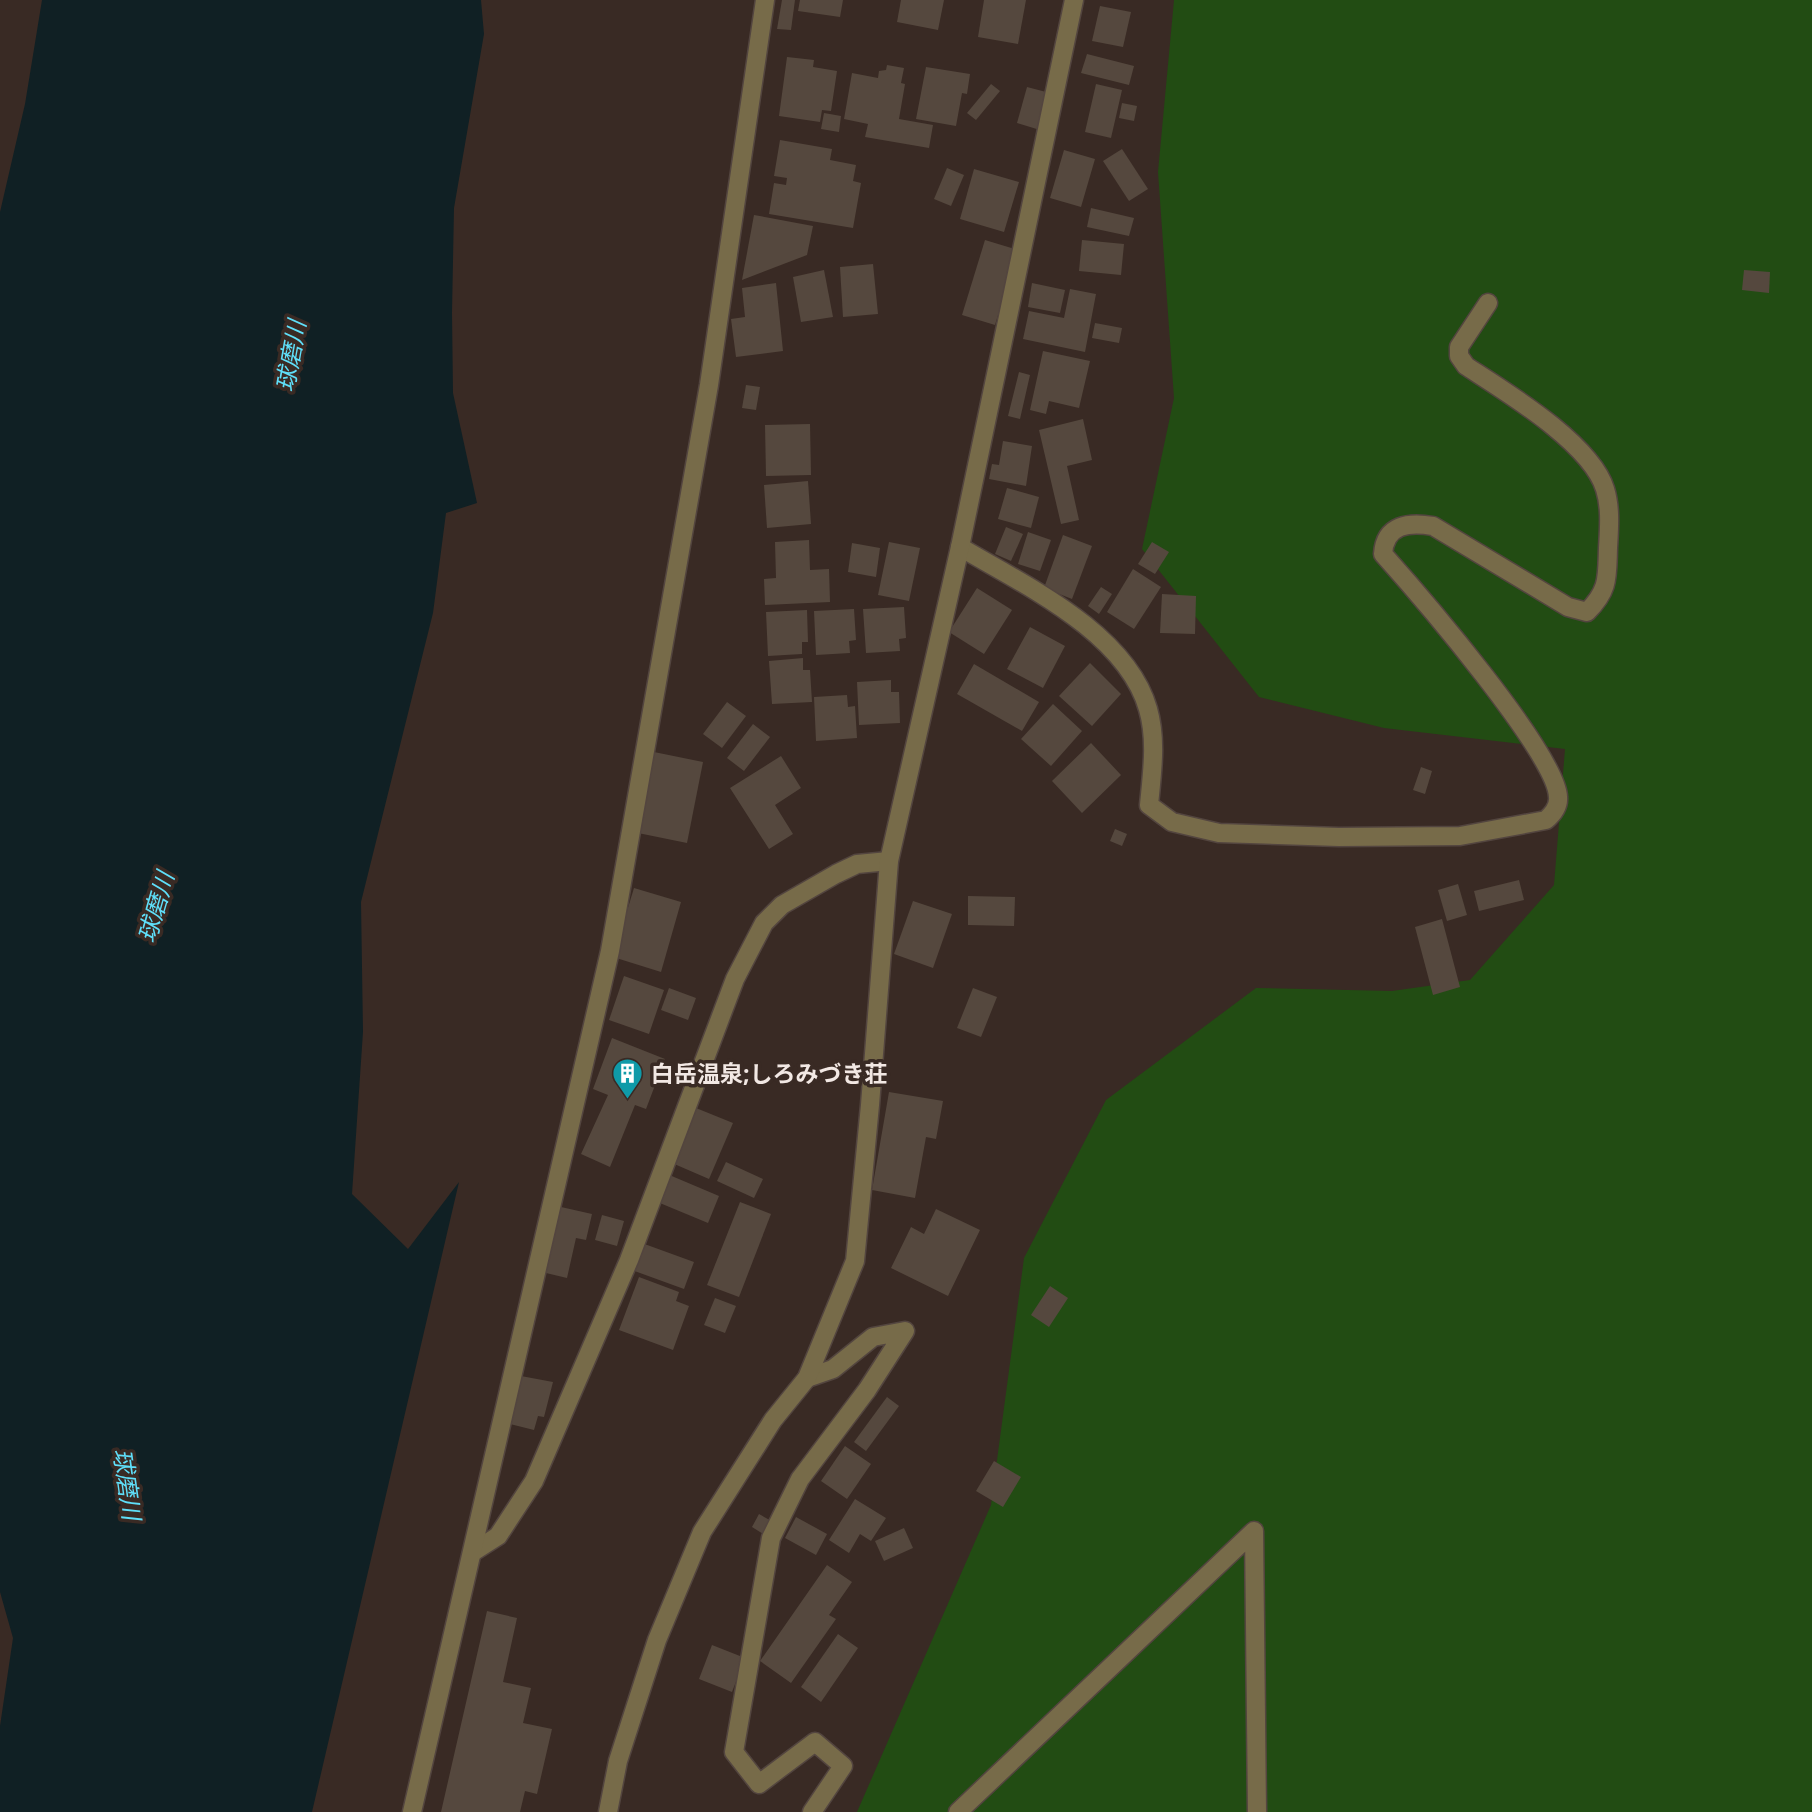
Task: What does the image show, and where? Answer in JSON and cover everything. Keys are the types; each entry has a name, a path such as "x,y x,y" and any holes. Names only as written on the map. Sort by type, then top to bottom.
{"street":[{"path":"412,1812 610,951 709,384 765,0"},
{"path":"608,1812 618,1761 657,1640 702,1532 773,1420 807,1378 855,1261 890,861 960,547 1074,0"},
{"path":"960,547 1087,624 1126,665 1148,708 1154,750 1149,805 1171,822 1219,833 1339,837 1460,836 1546,820 1555,811 1559,797 1533,741 1423,599 1383,554 1384,544 1398,527 1411,522 1433,526 1568,607 1587,611 1601,598 1607,576 1609,523 1605,489 1590,461 1535,411 1466,366 1459,356 1460,348 1488,303"},
{"path":"472,1552 498,1536 534,1481 629,1261 735,979 764,923 782,905 836,874 857,864 890,861"},
{"path":"807,1378 833,1368 873,1337 905,1331 867,1390 800,1479 771,1538 734,1752 759,1784 815,1742 844,1766 812,1812"},
{"path":"958,1812 1254,1531 1257,1812"}],"green space":[{"path":"1174,0 1812,0 1812,1812 857,1812 991,1505 1024,1258 1106,1100 1256,988 1392,991 1470,980 1554,885 1565,749 1384,728 1259,697 1142,549 1174,398 1158,172"}],"water":[{"name":"球磨川","path":"42,0 481,0 484,34 454,208 452,313 453,393 477,503 446,513 433,613 361,902 363,1032 352,1194 408,1249 459,1182 312,1812 0,1812 0,1726 13,1638 0,1592 0,212 25,104"}],"building":[{"path":"782,0 795,0 791,30 777,29"},
{"path":"800,0 843,0 840,17 798,11"},
{"path":"901,0 944,0 938,30 897,22"},
{"path":"984,0 1026,0 1018,44 978,37"},
{"path":"1100,6 1131,12 1123,47 1092,41"},
{"path":"1087,54 1134,66 1129,85 1081,73"},
{"path":"787,57 814,60 813,67 837,71 831,111 822,110 820,122 779,116"},
{"path":"887,65 904,68 901,83 905,84 899,119 933,125 929,148 865,137 868,124 844,119 852,73 878,78 879,71 886,70"},
{"path":"926,67 970,74 967,94 962,93 956,126 916,119"},
{"path":"991,84 1000,91 976,120 967,113"},
{"path":"1096,84 1122,90 1111,138 1085,132"},
{"path":"1027,87 1050,93 1040,130 1017,123"},
{"path":"1122,103 1137,106 1134,121 1119,118"},
{"path":"824,113 841,116 839,132 821,129"},
{"path":"780,140 832,149 830,160 856,165 853,181 861,183 853,228 769,214 774,183 786,185 787,178 774,176"},
{"path":"1122,149 1148,189 1129,201 1103,161"},
{"path":"1064,150 1095,159 1081,207 1050,198"},
{"path":"947,168 964,175 951,206 934,199"},
{"path":"974,169 1019,182 1004,232 960,219"},
{"path":"1091,208 1134,218 1129,236 1087,227"},
{"path":"754,215 813,226 807,255 742,280"},
{"path":"985,240 1018,250 995,325 962,315"},
{"path":"1082,240 1124,244 1121,275 1079,271"},
{"path":"873,264 878,314 843,317 840,267"},
{"path":"824,270 833,317 801,322 793,277"},
{"path":"1744,270 1770,272 1769,293 1742,290"},
{"path":"776,283 783,351 736,357 731,319 745,317 742,288"},
{"path":"1032,283 1065,290 1060,313 1028,307"},
{"path":"1070,289 1096,294 1085,352 1023,339 1029,311 1064,318"},
{"path":"1095,323 1122,328 1119,343 1092,338"},
{"path":"1043,351 1090,361 1079,408 1049,401 1046,414 1030,410"},
{"path":"1019,372 1030,375 1020,419 1008,416"},
{"path":"746,385 760,387 756,410 742,408"},
{"path":"1083,419 1092,460 1067,466 1079,520 1061,524 1039,430"},
{"path":"810,424 811,475 766,476 765,425"},
{"path":"1003,441 1032,446 1026,486 989,479 992,464 999,465"},
{"path":"808,481 811,524 767,528 764,485"},
{"path":"1007,488 1039,497 1031,528 998,519"},
{"path":"1006,527 1023,534 1011,561 995,554"},
{"path":"1028,532 1051,540 1040,571 1018,564"},
{"path":"1063,535 1092,546 1072,599 1044,588"},
{"path":"809,540 810,570 829,569 830,602 765,605 764,579 776,578 775,542"},
{"path":"889,542 920,548 909,601 878,595"},
{"path":"1152,542 1169,552 1155,574 1138,564"},
{"path":"852,543 880,548 876,577 848,572"},
{"path":"1133,569 1161,587 1134,629 1107,612"},
{"path":"1101,587 1112,594 1099,614 1088,606"},
{"path":"977,588 1012,610 984,654 949,632"},
{"path":"1162,594 1196,596 1195,634 1160,633"},
{"path":"904,607 906,638 899,639 900,651 866,653 863,609"},
{"path":"854,609 856,640 849,641 850,653 816,655 814,611"},
{"path":"807,610 808,642 802,642 802,654 768,656 766,612"},
{"path":"1030,627 1065,646 1043,688 1007,669"},
{"path":"803,658 803,670 810,670 812,702 772,704 769,661"},
{"path":"1090,663 1121,694 1092,726 1059,696"},
{"path":"974,664 1039,702 1022,731 957,694"},
{"path":"891,680 891,692 899,692 900,723 859,725 857,682"},
{"path":"847,695 848,707 855,706 857,738 816,741 814,697"},
{"path":"727,702 746,716 722,748 703,734"},
{"path":"1053,704 1082,731 1051,766 1021,739"},
{"path":"753,724 770,737 744,771 727,758"},
{"path":"1091,743 1121,775 1082,813 1052,781"},
{"path":"654,752 703,762 687,843 638,833"},
{"path":"781,756 801,788 775,805 793,834 769,849 730,788"},
{"path":"1421,767 1432,771 1425,794 1413,790"},
{"path":"1115,829 1127,834 1122,846 1110,841"},
{"path":"1519,880 1524,900 1479,911 1474,891"},
{"path":"1458,884 1467,915 1447,921 1438,890"},
{"path":"634,888 681,902 661,972 613,957"},
{"path":"968,896 1015,897 1014,926 968,925"},
{"path":"913,901 952,914 933,968 894,954"},
{"path":"1442,919 1460,987 1433,995 1415,927"},
{"path":"624,976 664,990 649,1034 609,1020"},
{"path":"669,988 696,998 688,1020 661,1010"},
{"path":"973,988 997,997 981,1037 957,1028"},
{"name":"白岳温泉;しろみづき荘","path":"612,1038 665,1059 646,1109 635,1105 610,1167 581,1154 608,1095 593,1089"},
{"path":"889,1092 943,1101 936,1139 926,1137 915,1198 872,1190"},
{"path":"696,1108 733,1123 709,1179 672,1163"},
{"path":"726,1162 763,1179 754,1198 717,1181"},
{"path":"667,1174 719,1196 708,1223 655,1201"},
{"path":"740,1202 771,1214 739,1297 707,1285"},
{"path":"561,1207 592,1214 586,1240 576,1238 567,1278 546,1273"},
{"path":"936,1209 980,1230 948,1296 891,1268 911,1227 924,1234"},
{"path":"602,1215 624,1221 617,1246 595,1240"},
{"path":"639,1242 694,1262 684,1289 629,1269"},
{"path":"639,1277 679,1292 676,1301 689,1306 673,1350 619,1330"},
{"path":"1050,1286 1068,1298 1049,1327 1031,1315"},
{"path":"715,1298 736,1306 725,1333 704,1325"},
{"path":"521,1376 553,1382 544,1417 538,1416 534,1430 510,1424"},
{"path":"887,1397 899,1406 866,1451 854,1442"},
{"path":"845,1446 871,1464 847,1499 821,1481"},
{"path":"994,1461 1021,1477 1003,1507 976,1491"},
{"path":"855,1499 886,1518 871,1541 860,1534 849,1553 829,1540"},
{"path":"759,1514 773,1522 765,1535 752,1527"},
{"path":"796,1517 827,1534 816,1555 785,1538"},
{"path":"904,1528 913,1548 884,1561 875,1541"},
{"path":"827,1565 852,1582 829,1615 836,1619 791,1683 760,1661"},
{"path":"487,1611 517,1618 503,1682 531,1688 523,1723 552,1729 537,1794 525,1791 520,1812 441,1812"},
{"path":"838,1634 858,1648 821,1702 801,1687"},
{"path":"712,1645 745,1658 732,1692 699,1679"}],"place":[{"name":"白岳温泉;しろみづき荘","path":"628,1100"}]}
